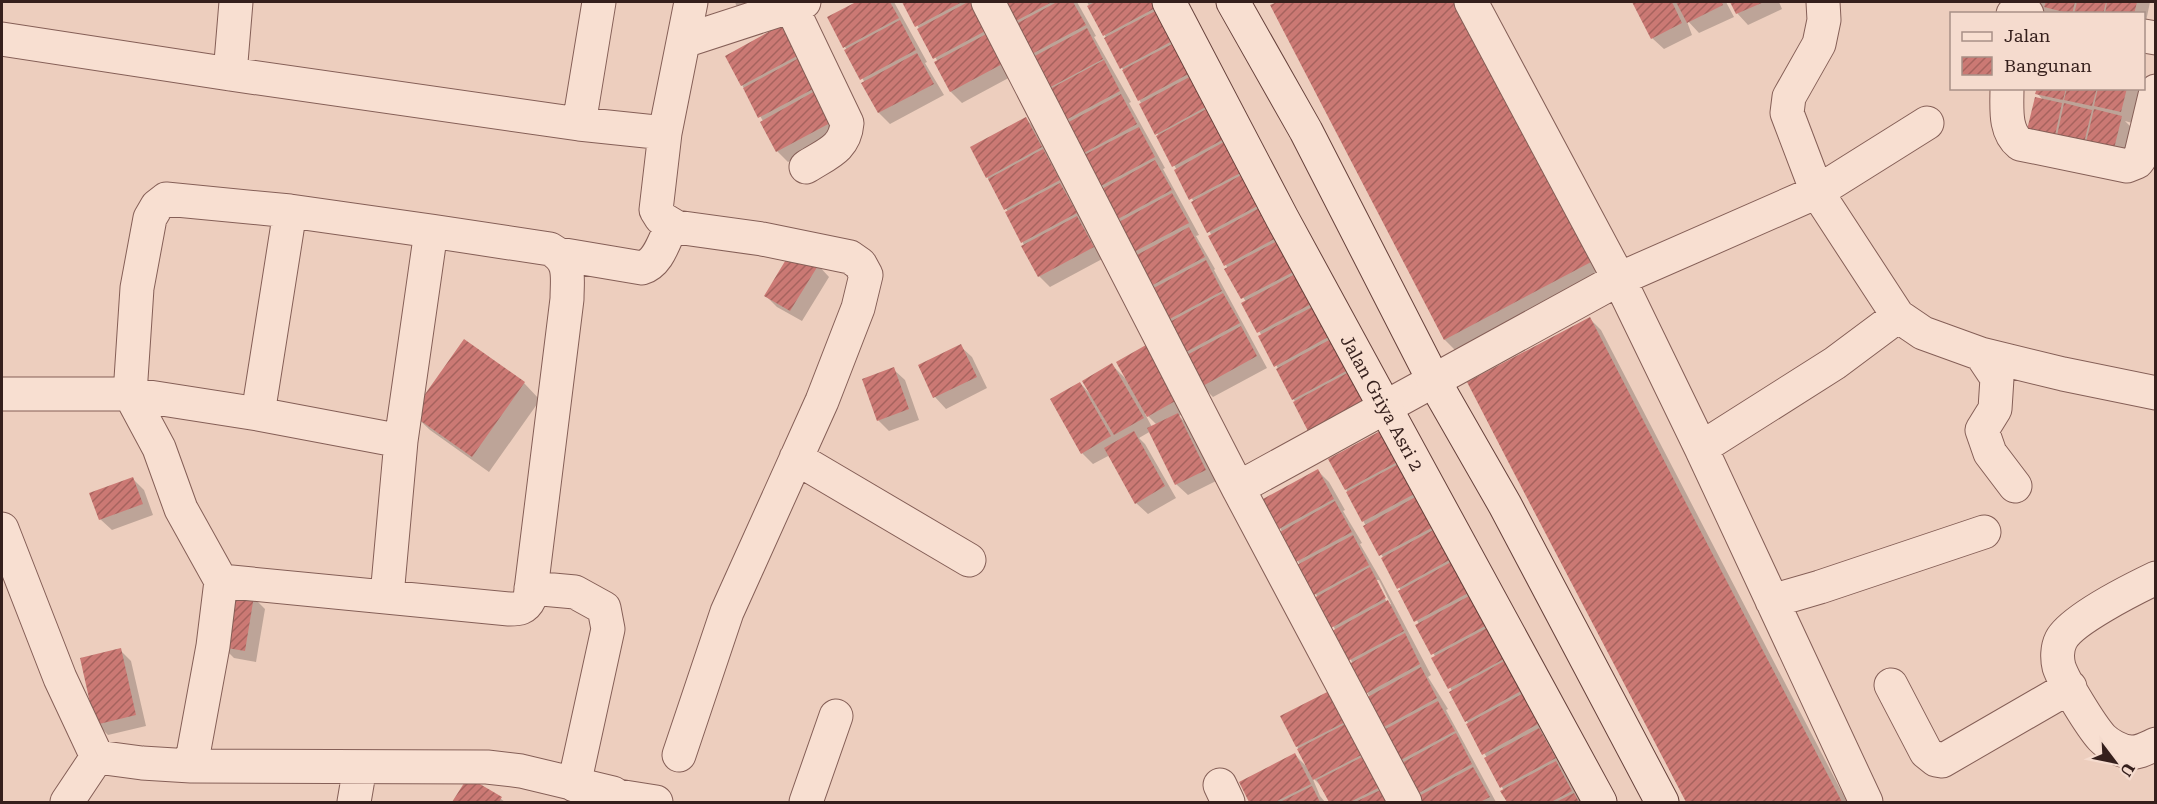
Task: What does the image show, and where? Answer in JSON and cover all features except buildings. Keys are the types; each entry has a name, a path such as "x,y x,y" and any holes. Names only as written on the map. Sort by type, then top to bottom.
{"street":[{"path":"230,74 236,2"},
{"path":"579,124 598,2"},
{"path":"679,755 727,612 822,401 858,308 864,286 864,270 850,257 762,239 672,225 661,218 656,210 665,133 691,2"},
{"path":"988,2 1238,488 1405,802"},
{"name":"Jalan Griya Asri 2","path":"1169,2 1239,137 1388,406 1600,802"},
{"path":"1233,2 1306,131 1432,382 1505,505 1662,802"},
{"path":"1471,2 1619,279 1701,448 1866,802"},
{"path":"1823,2 1824,20 1819,44 1792,90 1786,108 1817,192 1898,316 1923,333 1981,354 2156,393"},
{"path":"684,41 797,4 847,123 841,145 806,167"},
{"path":"2,39 579,124 665,133"},
{"path":"2007,90 2007,118 2012,134 2020,144 2127,166 2137,162 2140,158 2156,91"},
{"path":"1238,488 1619,279 1817,192 1927,123"},
{"path":"191,766 213,646 221,581 181,509 159,448 130,394 137,288 150,218 157,206 166,199 290,211 534,246 550,249 565,260 567,299 531,588 527,603 519,609 221,581"},
{"path":"258,414 290,211"},
{"path":"559,254 642,268 655,260 672,225"},
{"path":"387,596 401,441 431,231"},
{"path":"1701,448 1835,363 1898,316"},
{"path":"1981,354 1997,378 1995,409 1982,430 1990,453 2015,486"},
{"path":"2,394 130,394 258,414 401,441"},
{"path":"796,458 969,560"},
{"path":"2,531 64,687 97,757"},
{"path":"1772,601 1984,532"},
{"path":"2156,578 2071,627 2060,642 2057,656 2060,668 2070,687 2103,739 2113,746 2130,752 2140,751 2156,744"},
{"path":"531,588 574,591 604,608 608,629 574,785"},
{"path":"1891,685 1926,752 1939,761 2070,687"},
{"path":"806,802 836,716"},
{"path":"97,757 191,766 487,767 521,771 616,798 656,802"},
{"path":"67,802 97,757"},
{"path":"354,802 360,766"}]}
